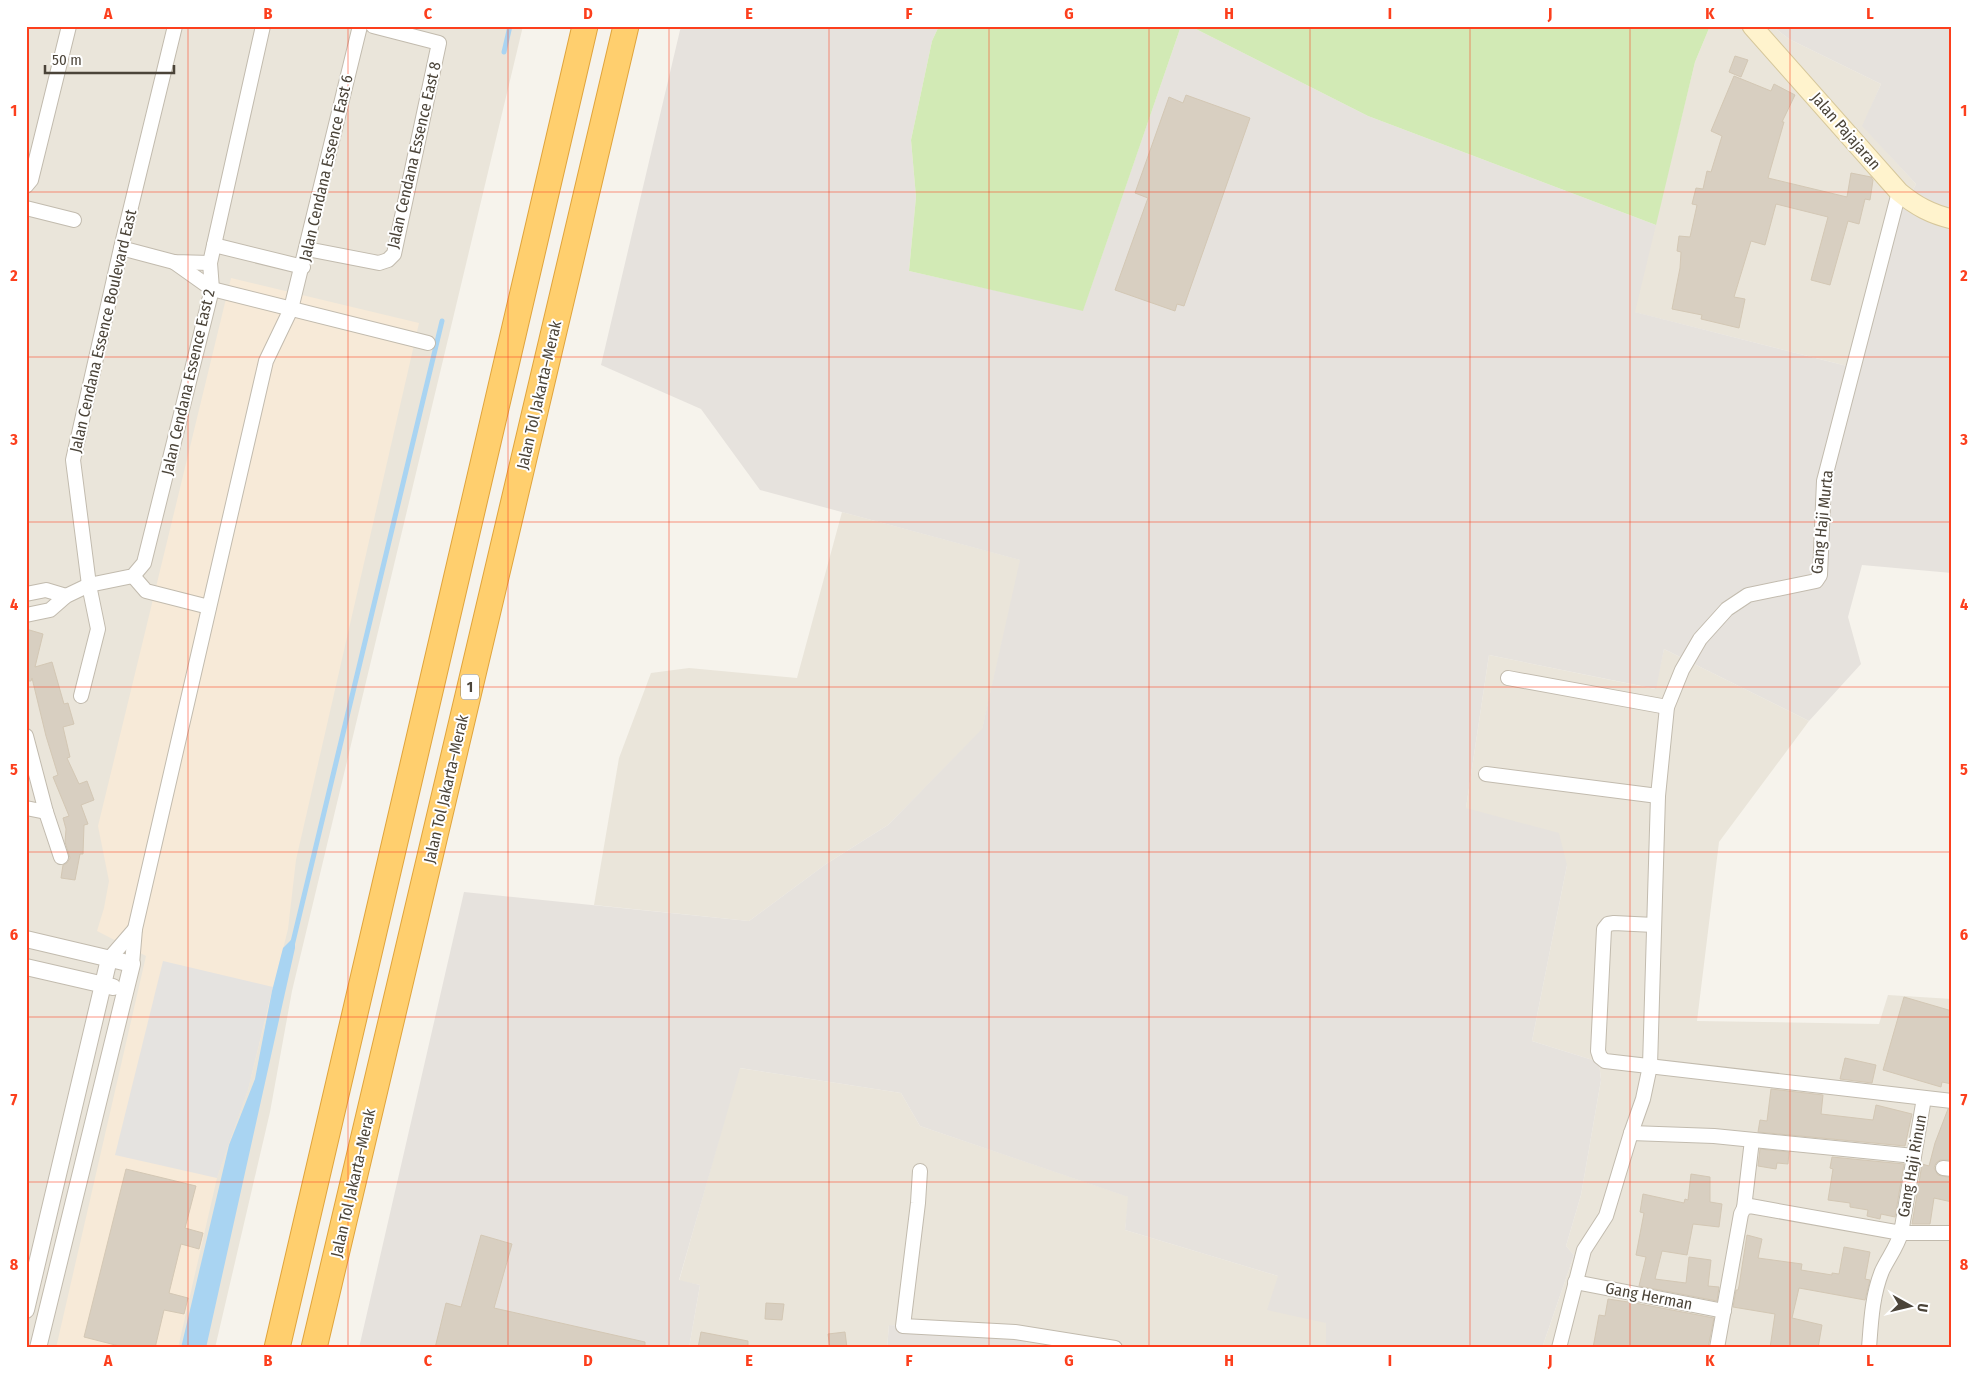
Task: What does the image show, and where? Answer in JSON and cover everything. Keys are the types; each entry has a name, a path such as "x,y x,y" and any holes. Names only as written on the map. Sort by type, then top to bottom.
{"highway":[{"path":"277,1348 585,26"},
{"name":"Jalan Tol Jakarta–Merak","path":"314,1348 626,26"}],"main road":[{"name":"Jalan Pajajaran","path":"1752,26 1899,192 1914,205 1952,219"}],"street":[{"path":"26,186 31,180 69,26"},
{"name":"Jalan Cendana Essence Boulevard East","path":"81,696 98,629 89,585 73,460 121,248 175,26"},
{"name":"Jalan Cendana Essence East 2","path":"133,576 144,563 212,288 210,263 263,26"},
{"name":"Jalan Cendana Essence East 6","path":"132,964 134,929 266,361 291,309 360,26"},
{"path":"373,26 424,32"},
{"name":"Jalan Cendana Essence East 8","path":"307,249 379,264 388,260 394,254 440,43 424,32"},
{"name":"Gang Haji Murta","path":"1558,1348 1584,1250 1606,1216 1643,1099 1650,1066 1658,796 1667,707 1682,670 1700,639 1727,609 1748,595 1816,581 1820,575 1824,481 1899,192"},
{"path":"26,208 74,220"},
{"path":"214,245 302,267"},
{"path":"121,248 174,262 210,263"},
{"path":"174,262 212,288 428,343"},
{"path":"26,615 50,610 66,596 89,585 133,576 146,591 209,606"},
{"path":"26,594 46,590 66,596"},
{"path":"1508,678 1667,707"},
{"path":"26,736 46,812 61,857"},
{"path":"1486,774 1658,796"},
{"path":"26,808 46,812"},
{"path":"1654,925 1614,922 1608,924 1604,929 1599,1042 1600,1057 1605,1061 1952,1101"},
{"path":"26,1310 109,959 134,929"},
{"path":"26,939 132,964 38,1348"},
{"path":"26,967 125,990"},
{"name":"Gang Haji Rinun","path":"1869,1348 1872,1307 1882,1272 1897,1245 1900,1233 1924,1098"},
{"path":"1631,1133 1714,1136 1914,1156"},
{"path":"1717,1348 1741,1214 1744,1208 1752,1140"},
{"path":"920,1171 918,1204 903,1326 1015,1332 1115,1348"},
{"path":"1744,1208 1750,1206 1900,1233 1952,1233"},
{"name":"Gang Herman","path":"1575,1282 1724,1311"}],"shaded area":[{"path":"26,26 523,26 292,991 270,1112 215,1348 26,1348"},
{"path":"681,26 939,26 932,41 911,140 916,197 909,271 1083,310 1181,26 1190,26 1368,116 1656,225 1635,312 1855,368 1874,265 1916,184 1862,126 1881,84 1789,39 1772,26 1952,26 1952,573 1862,565 1848,617 1861,664 1809,721 1664,649 1656,689 1489,655 1466,808 1559,833 1567,865 1532,1041 1599,1062 1601,1080 1581,1195 1566,1246 1574,1255 1542,1348 1326,1348 1326,1323 1267,1310 1278,1276 1125,1230 1128,1197 920,1126 901,1093 740,1068 679,1280 700,1285 689,1348 359,1348 464,892 749,921 826,864 888,825 982,729 1020,560 760,490 701,409 601,365"},
{"path":"1710,26 1772,26 1789,39 1881,84 1863,126 1916,184 1874,265 1855,368 1634,312 1695,62"},
{"path":"231,278 419,323 296,860 288,929 248,1090 217,1178 178,1348 56,1348 146,956 97,931 109,881 98,826"},
{"path":"842,512 1021,560 982,730 888,825 826,864 749,921 594,905 619,758 651,673 689,668 797,678"},
{"path":"1664,649 1809,721 1719,842 1697,1021 1879,1024 1888,995 1952,999 1952,1348 1542,1348 1574,1255 1566,1246 1581,1195 1601,1080 1599,1062 1532,1041 1567,865 1466,808 1489,655 1655,689"},
{"path":"163,961 273,987 248,1090 217,1178 115,1155"},
{"path":"739,1068 901,1093 920,1126 1129,1197 1125,1230 1278,1276 1326,1323 1326,1348 1025,1348 1029,1331 889,1325 887,1348 689,1348 700,1285 679,1281"},
{"path":"889,1325 1029,1331 1025,1348 887,1348"}],"green space":[{"path":"939,26 1181,26 1083,311 909,271 916,197 911,140 932,41"},
{"path":"1190,26 1710,26 1695,62 1656,225 1368,116"}],"water":[{"path":"291,940 295,942 295,948 206,1348 181,1348 229,1145 255,1079 272,991 283,948"}],"building":[{"path":"1735,56 1748,60 1741,77 1729,72"},
{"path":"1734,76 1771,91 1774,84 1795,95 1782,122 1784,122 1768,178 1847,197 1851,173 1871,177 1873,180 1870,200 1865,199 1859,224 1848,221 1830,285 1811,280 1828,217 1776,204 1765,245 1751,241 1734,297 1745,299 1739,328 1701,319 1702,315 1672,309 1680,268 1681,252 1677,251 1679,236 1690,237 1697,205 1692,204 1696,188 1703,189 1707,171 1711,172 1722,136 1711,131"},
{"path":"1186,95 1250,118 1184,306 1177,304 1175,311 1115,290 1148,198 1135,193 1169,97 1183,103"},
{"path":"26,629 43,634 35,667 52,662 64,704 68,703 74,724 63,727 70,757 67,758 79,784 87,781 94,800 81,805 88,824 84,825 83,854 80,854 75,880 61,878 63,865 70,858 65,842 66,829 63,818 69,816 53,777 58,775 32,678 31,681 26,681"},
{"path":"1904,997 1952,1011 1952,1084 1942,1082 1941,1087 1883,1070"},
{"path":"1845,1058 1876,1065 1872,1083 1840,1079"},
{"path":"1771,1089 1823,1095 1821,1114 1873,1120 1876,1105 1912,1114 1905,1146 1758,1132 1760,1120 1767,1121"},
{"path":"1948,1109 1952,1110 1952,1160 1940,1160 1934,1168 1938,1175 1952,1178 1952,1202 1934,1198 1930,1224 1912,1224 1922,1164 1929,1166 1935,1143"},
{"path":"1760,1149 1789,1152 1788,1164 1777,1163 1776,1169 1758,1166"},
{"path":"1832,1157 1904,1164 1895,1217 1881,1214 1880,1219 1867,1216 1868,1210 1850,1207 1850,1203 1828,1200 1833,1169 1830,1168"},
{"path":"126,1169 196,1186 185,1228 203,1233 199,1249 181,1244 169,1293 188,1298 184,1314 164,1310 155,1348 127,1348 84,1337"},
{"path":"1691,1174 1710,1177 1710,1202 1722,1204 1719,1227 1693,1224 1687,1255 1662,1251 1655,1279 1686,1283 1689,1257 1711,1260 1708,1286 1719,1287 1717,1301 1639,1286 1646,1257 1636,1255 1644,1213 1640,1212 1643,1194 1684,1203 1685,1199 1688,1200"},
{"path":"481,1235 512,1244 494,1308 645,1342 645,1348 435,1348 446,1303 461,1307"},
{"path":"1747,1235 1762,1239 1758,1258 1802,1264 1801,1270 1832,1275 1832,1273 1839,1274 1844,1247 1870,1252 1865,1279 1870,1280 1865,1300 1799,1288 1792,1318 1822,1325 1818,1348 1770,1348 1775,1314 1733,1307 1736,1290 1738,1290 1739,1286"},
{"path":"1608,1299 1714,1318 1708,1348 1593,1348 1599,1315 1605,1316"},
{"path":"766,1303 784,1304 782,1320 765,1319"},
{"path":"701,1332 748,1341 748,1348 698,1348"},
{"path":"845,1332 847,1348 830,1348 828,1334"}],"waterway":[{"path":"504,52 510,26"},
{"path":"292,946 442,321"}]}
